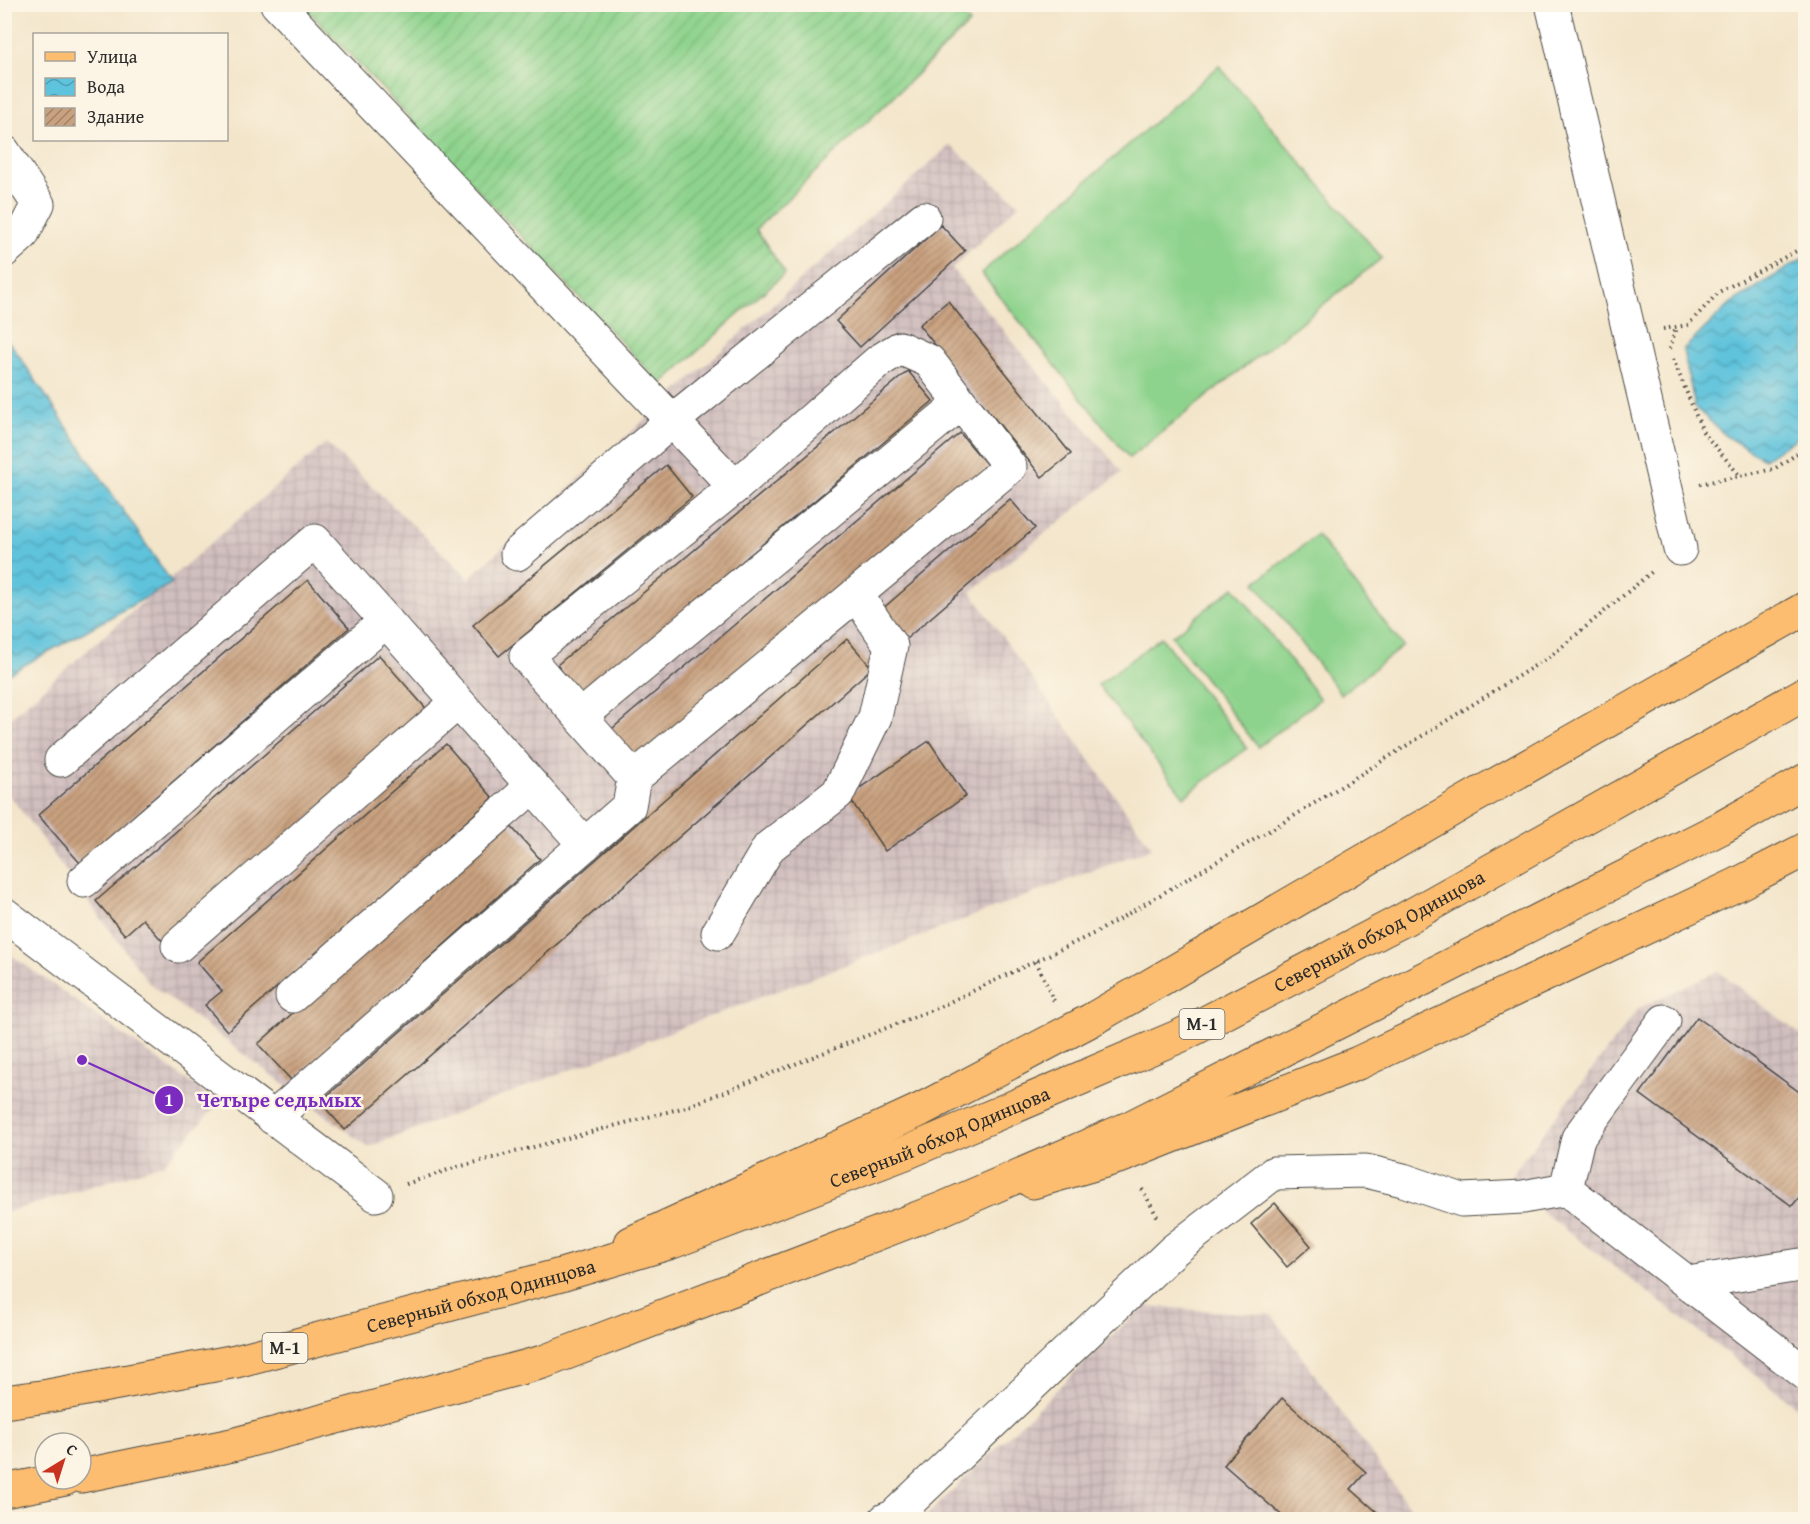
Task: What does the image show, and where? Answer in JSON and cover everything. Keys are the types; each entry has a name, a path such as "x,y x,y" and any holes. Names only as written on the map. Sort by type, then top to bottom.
{"main road":[{"path":"561,1275 920,1110 1081,1025 1459,805 1806,608"},
{"name":"Северный обход Одинцова","path":"4,1402 236,1361 561,1275 672,1242 908,1152 1182,1035 1403,920 1806,693"},
{"path":"93,1474 232,1445 543,1362 945,1208 1129,1128 1722,828 1806,780"},
{"path":"945,1208 1122,1156 1358,1063 1736,885 1806,849"},
{"path":"4,1491 33,1485"}],"lane":[{"path":"277,4 735,487"},
{"path":"1552,4 1680,549"},
{"path":"4,152 38,204 21,235 4,251"},
{"path":"517,554 673,420 924,218"},
{"path":"273,1118 629,806 634,778 1010,467 929,361 900,348 879,361 735,487 526,656 634,778"},
{"path":"580,717 961,403"},
{"path":"61,760 315,541 585,845"},
{"path":"718,933 769,848 838,793 875,717 891,646 856,594"},
{"path":"84,881 386,621"},
{"path":"178,946 458,702"},
{"path":"292,996 533,786"},
{"path":"4,914 376,1195"},
{"path":"1566,1189 1578,1138 1664,1021"},
{"path":"891,1519 1174,1250 1274,1173 1366,1172 1403,1180 1462,1200 1523,1197 1566,1189 1806,1374"},
{"path":"1688,1282 1806,1264"}],"path":[{"path":"1630,335 1688,325 1719,292 1806,246"},
{"path":"1676,327 1669,350 1703,432 1740,476"},
{"path":"1666,490 1774,469 1806,448"},
{"path":"376,1195 454,1168 686,1107 937,1008 1097,932 1279,825 1552,655 1680,549"},
{"path":"1036,961 1057,1008"},
{"path":"1142,1190 1153,1209"}],"shaded area":[{"path":"950,145 1019,204 952,269 1122,472 971,592 1152,848 368,1147 149,983 5,789 5,722 326,443 469,578"},
{"path":"4,950 219,1103 163,1164 5,1213"},
{"path":"1718,971 1805,1038 1805,1413 1505,1183 1639,1008"},
{"path":"1143,1306 1272,1315 1418,1519 922,1520"}],"green space":[{"path":"303,5 951,5 970,23 756,229 785,273 661,384"},
{"path":"1219,66 1382,258 1129,458 981,273"},
{"path":"1317,535 1403,646 1341,694 1255,583"},
{"path":"1234,587 1320,699 1258,747 1172,636"},
{"path":"1161,637 1247,748 1184,797 1098,685"}],"water":[{"path":"1805,257 1805,433 1764,459 1727,437 1695,407 1683,350 1731,303"},
{"path":"4,337 172,583 5,676"}],"building":[{"path":"941,225 965,251 860,347 836,321"},
{"path":"948,301 1071,454 1042,477 919,325"},
{"path":"908,371 933,401 582,696 557,665"},
{"path":"960,433 989,467 636,767 607,733"},
{"path":"666,465 692,497 499,656 473,625"},
{"path":"1010,499 1035,528 906,639 881,610"},
{"path":"308,580 349,628 80,863 38,815"},
{"path":"847,639 872,668 345,1130 320,1102"},
{"path":"379,655 430,713 165,944 143,919 125,935 96,901"},
{"path":"929,741 966,796 885,851 848,796"},
{"path":"446,744 493,798 227,1031 205,1005 222,991 197,962"},
{"path":"507,822 540,859 292,1081 258,1044"},
{"path":"1697,1017 1806,1097 1806,1189 1792,1206 1640,1094"},
{"path":"1275,1203 1311,1246 1287,1267 1251,1224"},
{"path":"1282,1398 1366,1472 1351,1489 1386,1520 1287,1520 1224,1465"}],"place":[{"name":"Четыре седьмых","path":"82,1060"}]}
